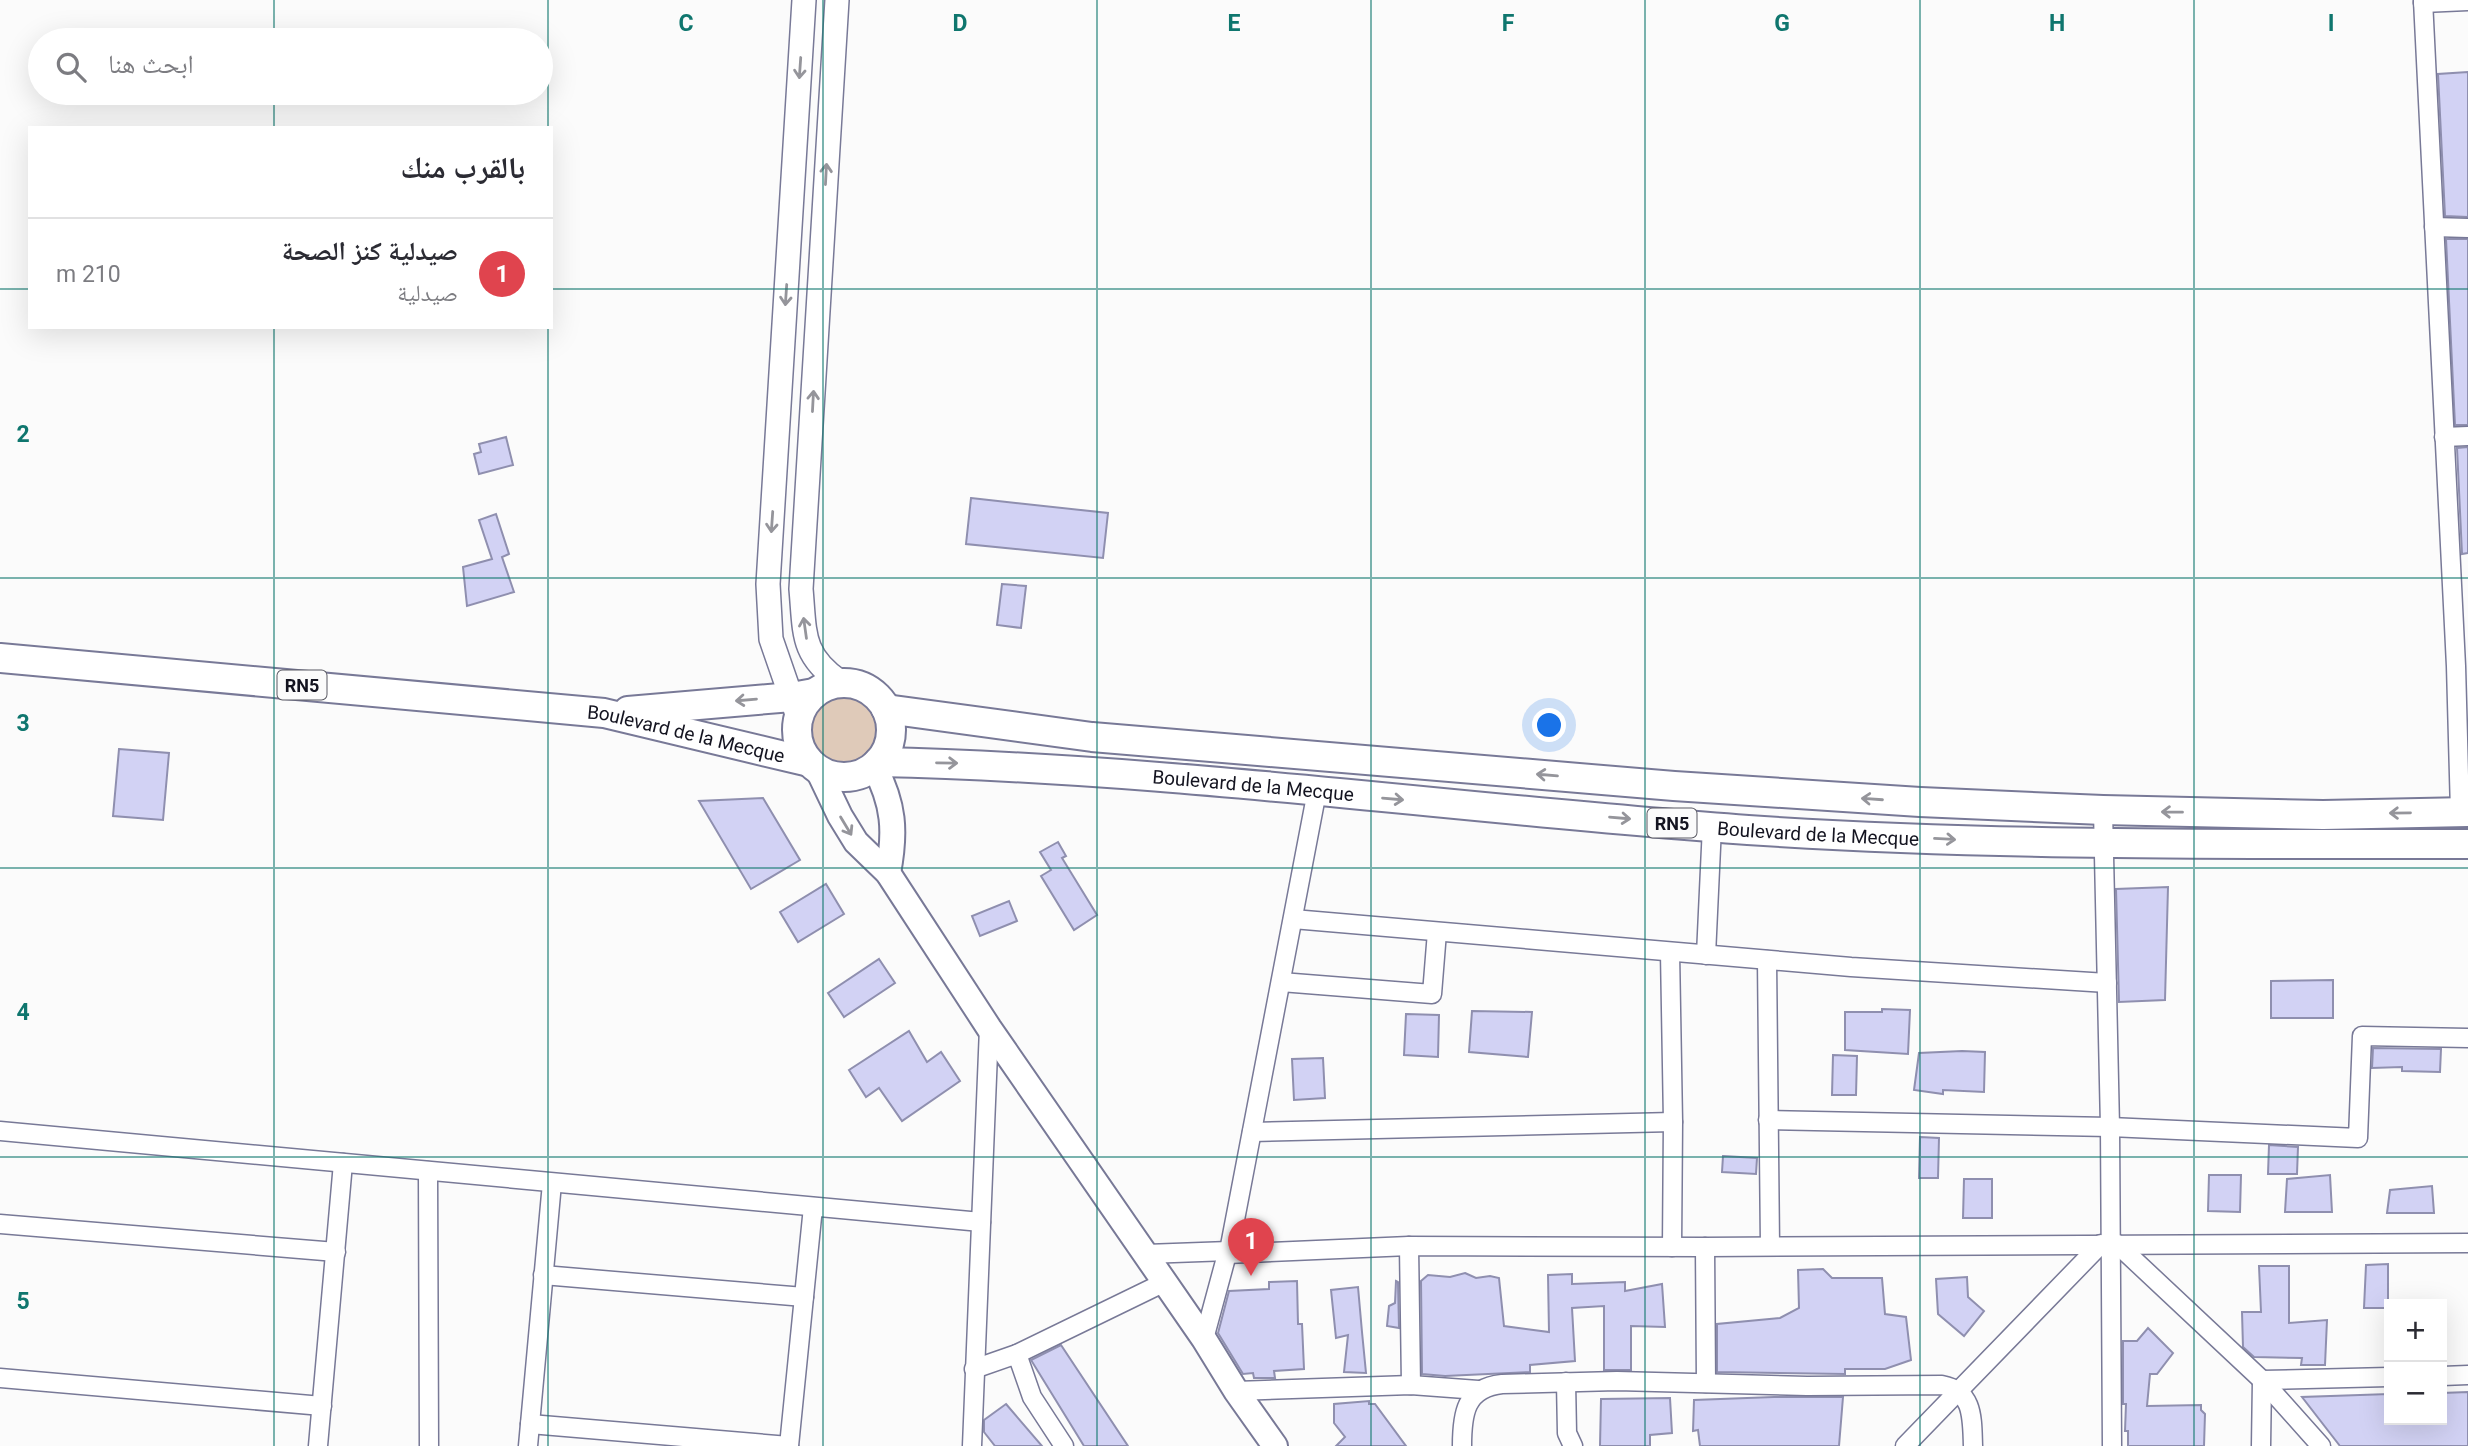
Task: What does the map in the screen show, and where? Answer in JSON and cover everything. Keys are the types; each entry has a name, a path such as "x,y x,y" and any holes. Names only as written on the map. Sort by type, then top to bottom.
{"main road":[{"name":"RN5","path":"0,658 604,713"},
{"name":"Boulevard de la Mecque","path":"604,713 801,702 826,685 840,682"},
{"path":"840,682 867,688 879,698 891,723 891,736 886,750 876,764 890,802 893,837 888,873"},
{"name":"Boulevard de la Mecque","path":"801,702 796,732 799,747 814,766"},
{"name":"Boulevard de la Mecque","path":"886,709 1092,737 1674,786 1920,802 2103,810 2323,815 2464,812"},
{"name":"Boulevard de la Mecque","path":"604,713 814,766 832,776 846,777 861,774 876,764 967,763 1193,779 1712,826 2006,842 2104,845 2468,844"},
{"path":"814,766 856,842 888,873 989,1028 1275,1446"}],"street":[{"path":"801,702 771,639 768,584 804,0"},
{"path":"837,0 801,589 804,632 811,655 824,671 840,682"},
{"path":"2464,812 2462,660 2444,436 2423,2 2468,1"},
{"path":"2434,227 2468,228"},
{"path":"2444,436 2468,436"},
{"path":"1204,1339 1228,1253 1317,791"},
{"path":"2103,810 2110,1127 2112,1446"},
{"path":"1706,954 1712,826"},
{"path":"1293,919 1767,960 2107,983"},
{"path":"1280,982 1432,993 1437,932"},
{"path":"1670,951 1672,1247"},
{"path":"1767,960 1769,1246"},
{"path":"972,1446 989,1028"},
{"path":"1768,1120 2110,1127 2358,1138 2362,1036 2468,1038"},
{"path":"1252,1132 1673,1122"},
{"path":"0,1131 981,1223"},
{"path":"318,1446 343,1163"},
{"path":"428,1171 429,1446"},
{"path":"528,1446 552,1183"},
{"path":"530,1424 789,1446 813,1207"},
{"path":"0,1224 335,1252"},
{"path":"1146,1254 1409,1246 2468,1243"},
{"path":"2110,1244 2262,1380 2321,1446"},
{"path":"1905,1446 2110,1244"},
{"path":"1409,1246 1411,1385"},
{"path":"1704,1247 1706,1383"},
{"path":"543,1275 804,1297"},
{"path":"974,1369 1017,1354 1165,1282"},
{"path":"1017,1354 1032,1396 1064,1446"},
{"path":"2447,1376 2468,1376"},
{"path":"2262,1380 2384,1377"},
{"path":"0,1378 322,1406"},
{"path":"2261,1446 2262,1380"},
{"path":"1236,1391 1411,1385 1478,1390 1502,1384 1617,1381 1807,1386 1927,1384 1954,1387 1959,1391 1970,1409 1973,1446"},
{"path":"1566,1382 1567,1433 1573,1446"},
{"path":"1462,1446 1465,1414 1478,1390"}],"shaded area":[{"path":"835,688 851,688 872,699 883,720 883,736 872,757 851,768 835,768 821,762 809,750 803,736 803,720 809,706 821,694"}],"building":[{"path":"2468,72 2468,217 2445,216 2438,74"},
{"path":"2446,239 2468,239 2468,425 2455,425"},
{"path":"506,437 513,465 479,474 474,454 481,452 479,444"},
{"path":"2468,447 2468,553 2462,554 2457,448"},
{"path":"971,498 1108,513 1103,558 966,544"},
{"path":"496,514 509,554 502,557 514,592 467,606 463,567 492,559 479,520"},
{"path":"1002,584 1026,586 1021,628 997,625"},
{"path":"119,749 169,753 163,820 113,816"},
{"path":"763,798 800,860 751,889 699,801"},
{"path":"1058,842 1066,856 1062,858 1097,915 1074,930 1041,876 1051,870 1040,852"},
{"path":"826,884 844,914 798,942 780,912"},
{"path":"2168,887 2165,1000 2119,1002 2116,889"},
{"path":"1009,901 1017,921 980,936 972,916"},
{"path":"879,959 895,983 844,1017 828,993"},
{"path":"2333,980 2333,1018 2271,1018 2271,981"},
{"path":"1882,1009 1910,1010 1908,1054 1845,1050 1845,1012 1882,1012"},
{"path":"1472,1011 1532,1012 1528,1057 1469,1052"},
{"path":"1406,1014 1439,1015 1438,1057 1404,1055"},
{"path":"909,1031 927,1062 941,1052 960,1081 902,1121 879,1088 866,1097 849,1070"},
{"path":"2373,1048 2441,1049 2440,1072 2402,1071 2402,1067 2372,1068"},
{"path":"1985,1052 1984,1092 1943,1090 1943,1094 1914,1090 1919,1053"},
{"path":"1833,1055 1857,1056 1856,1095 1832,1095"},
{"path":"1323,1058 1325,1098 1294,1100 1292,1059"},
{"path":"1920,1137 1939,1138 1938,1178 1919,1178"},
{"path":"2269,1145 2298,1147 2297,1174 2268,1174"},
{"path":"1723,1156 1757,1158 1756,1174 1722,1172"},
{"path":"2209,1175 2241,1175 2240,1212 2208,1211"},
{"path":"2330,1175 2332,1212 2285,1212 2287,1179"},
{"path":"1964,1179 1992,1179 1992,1218 1963,1218"},
{"path":"2432,1186 2434,1213 2387,1213 2390,1190"},
{"path":"2388,1264 2388,1299 2384,1299 2384,1308 2364,1308 2366,1265"},
{"path":"2259,1266 2289,1266 2289,1323 2327,1320 2325,1365 2301,1365 2302,1358 2254,1357 2243,1347 2242,1312 2261,1312"},
{"path":"1823,1269 1832,1278 1882,1278 1885,1314 1906,1317 1911,1360 1885,1369 1845,1369 1845,1374 1717,1372 1717,1324 1780,1318 1799,1308 1798,1270"},
{"path":"1465,1273 1476,1278 1499,1278 1504,1326 1549,1332 1548,1275 1572,1274 1572,1284 1625,1282 1625,1291 1662,1284 1665,1327 1631,1326 1631,1370 1604,1370 1604,1306 1572,1308 1575,1361 1530,1365 1530,1372 1445,1376 1422,1374 1421,1281 1428,1275 1450,1277"},
{"path":"1967,1277 1968,1297 1984,1311 1964,1336 1938,1314 1936,1279"},
{"path":"1297,1281 1298,1324 1302,1324 1304,1369 1274,1371 1275,1378 1254,1378 1253,1373 1243,1374 1218,1333 1229,1291 1269,1289 1269,1282"},
{"path":"1396,1281 1399,1328 1387,1326 1389,1306 1395,1303"},
{"path":"1358,1287 1366,1373 1344,1372 1348,1335 1336,1338 1331,1290"},
{"path":"2148,1328 2173,1353 2157,1374 2150,1374 2147,1406 2201,1405 2205,1414 2204,1446 2128,1446 2128,1431 2125,1431 2126,1404 2123,1404 2123,1341 2137,1341"},
{"path":"1061,1345 1128,1446 1084,1446 1031,1360"},
{"path":"2468,1392 2468,1446 2340,1446 2302,1397 2384,1394 2384,1425 2447,1425 2447,1393"},
{"path":"1843,1397 1839,1446 1700,1446 1698,1430 1693,1431 1694,1400"},
{"path":"1670,1398 1672,1433 1650,1435 1650,1446 1600,1446 1601,1399"},
{"path":"1369,1401 1369,1404 1375,1404 1406,1446 1336,1446 1345,1437 1334,1423 1334,1404"},
{"path":"1006,1404 1042,1446 995,1446 984,1432 984,1420"}],"place":[{"name":"صيدلية كنز الصحة","path":"1251,1276"}]}
